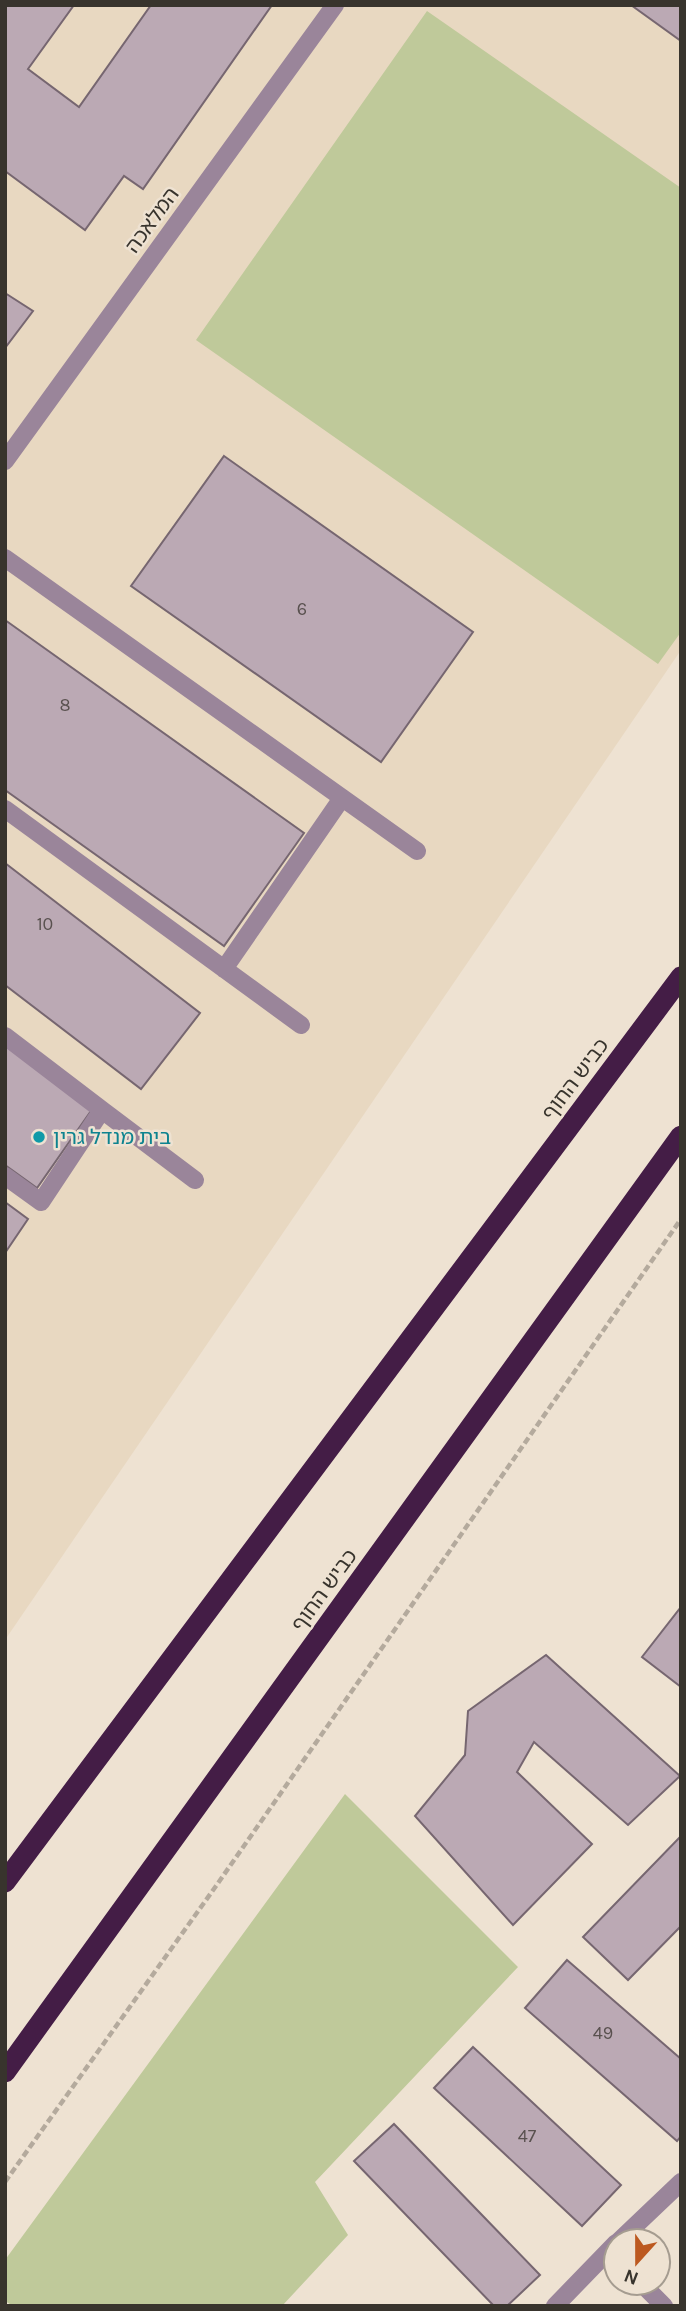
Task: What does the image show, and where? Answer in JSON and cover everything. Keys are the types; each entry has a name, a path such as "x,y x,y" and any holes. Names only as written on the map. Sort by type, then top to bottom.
{"highway":[{"name":"כביש החוף","path":"5,1882 681,977"},
{"name":"כביש החוף","path":"5,2072 681,1136"}],"street":[{"name":"המלאכה","path":"5,461 335,5"},
{"path":"5,558 417,851"},
{"path":"224,969 342,798"},
{"path":"5,809 301,1025"},
{"path":"5,1036 195,1180"},
{"path":"5,1176 41,1202 102,1110"},
{"path":"636,2227 681,2182"},
{"path":"555,2306 602,2261"}],"path":[{"path":"5,2182 216,1886 681,1219"}],"shaded area":[{"path":"5,5 681,5 681,650 5,1640"}],"green space":[{"path":"427,11 681,188 681,632 658,664 196,340"},
{"path":"345,1794 518,1967 315,2182 348,2235 282,2306 13,2306 5,2301 5,2260"}],"building":[{"path":"5,5 74,5 28,69 79,107 151,5 272,5 143,189 124,176 85,230 5,171"},
{"path":"631,5 681,5 681,41"},
{"path":"5,293 33,311 5,348"},
{"path":"224,456 473,632 381,762 131,586"},
{"path":"5,620 304,833 224,946 5,790"},
{"path":"5,863 200,1013 141,1089 5,985"},
{"name":"בית מנדל גרין","path":"5,1042 93,1108 37,1188 5,1165"},
{"path":"5,1202 28,1219 5,1253"},
{"path":"681,1607 681,1687 642,1657"},
{"path":"546,1655 680,1776 628,1825 534,1742 517,1772 592,1844 513,1925 415,1816 465,1755 468,1711"},
{"path":"681,1836 681,1926 628,1980 583,1937"},
{"path":"567,1960 681,2059 681,2136 677,2141 525,2008"},
{"path":"473,2047 621,2185 582,2226 434,2088"},
{"path":"394,2124 540,2275 507,2306 494,2306 354,2161"}],"place":[{"name":"בית מנדל גרין","path":"39,1137"}]}
